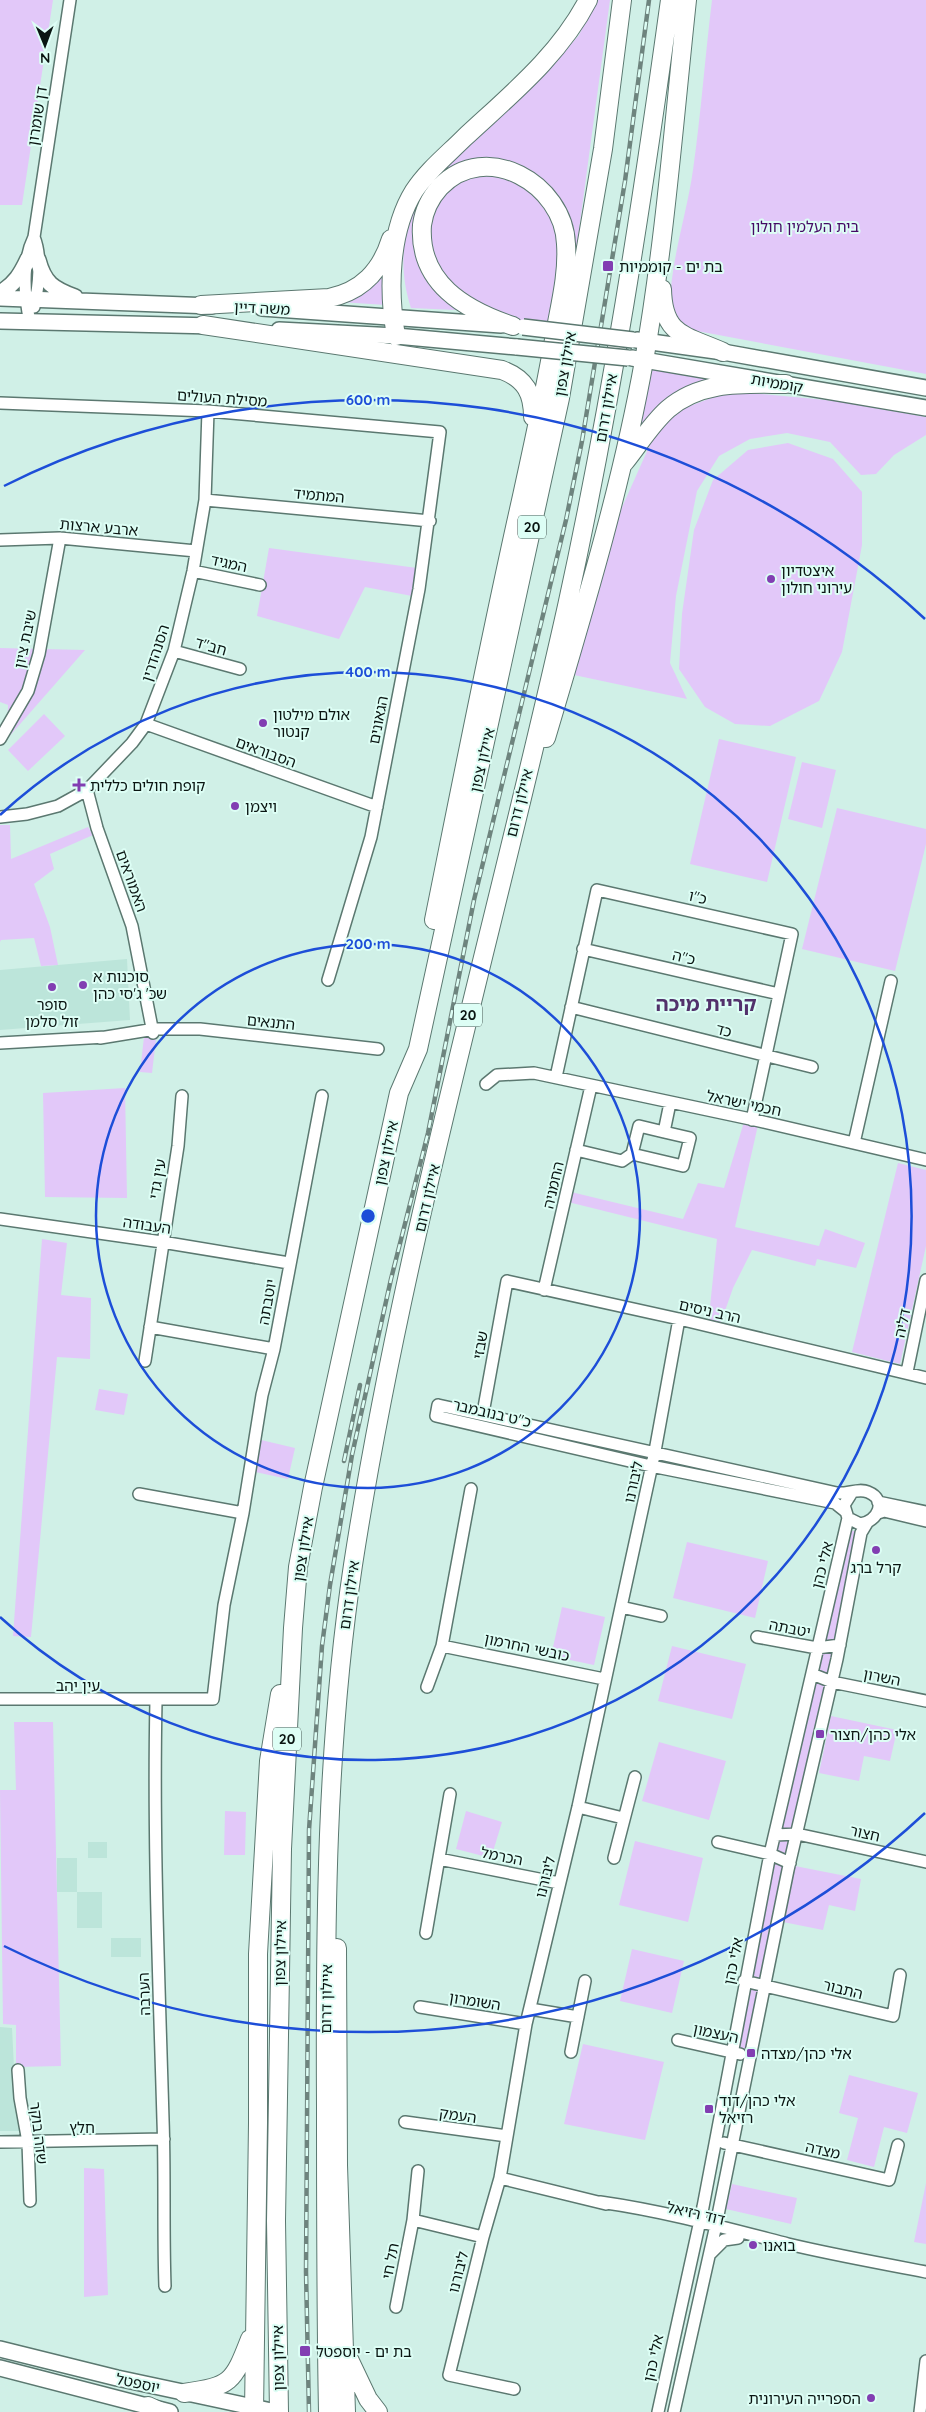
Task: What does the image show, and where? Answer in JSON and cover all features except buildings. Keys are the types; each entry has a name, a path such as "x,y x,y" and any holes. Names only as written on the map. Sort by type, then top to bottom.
{"highway":[{"path":"201,305 329,298 351,292 369,278 381,264 409,200 433,168 552,53 576,22 588,0"},
{"name":"איילון צפון","path":"266,2411 276,2221 282,1849 292,1628 298,1567 313,1487 399,1093 418,1050 560,398 603,149 622,0"},
{"name":"איילון דרום","path":"328,2412 325,1995 331,1761 340,1662 353,1568 380,1410 479,972 566,611 591,494 641,210 670,0"},
{"path":"687,0 663,238 663,303 669,323 680,332 723,352"},
{"path":"399,1093 481,680 525,480 561,301 566,254 565,232 558,214 546,196 524,176 498,167 463,171 445,182 425,209 422,231 425,255 435,277 455,297 482,316 518,327"},
{"path":"396,336 393,316 395,250 399,227 409,200"},
{"path":"479,972 581,623 622,466 636,359 663,238"},
{"path":"203,325 489,368 512,374 527,388 533,404 525,480"},
{"path":"622,466 668,410 697,392 734,384 786,384"},
{"path":"266,2411 254,2330 258,2123 258,1954 269,1761 292,1628"},
{"path":"330,1810 338,1982 338,2165 346,2412"},
{"path":"184,2393 214,2389 227,2384 240,2365 254,2330"},
{"path":"344,2345 351,2368 378,2412"}],"main road":[{"path":"0,293 15,283 33,259 51,286 81,300"},
{"name":"משה דיין","path":"0,298 201,305 393,316 640,340"},
{"name":"משה דיין","path":"0,321 203,325 396,336 517,347"},
{"name":"קוממיות","path":"640,340 723,352 926,388"},
{"name":"קוממיות","path":"517,347 636,359 926,408"},
{"name":"יוספטל","path":"0,2349 266,2411"},
{"name":"יוספטל","path":"0,2368 170,2412"}],"street":[{"name":"דן שומרון","path":"30,322 33,259 29,247 34,237 70,0"},
{"name":"מסילת העולים","path":"0,403 208,411 440,432"},
{"name":"הסנהדרין","path":"0,817 27,814 58,806 86,790 132,743 146,724 174,651 193,570 205,500 208,411"},
{"name":"הגאונים","path":"328,980 371,837 417,598 430,521 440,432"},
{"name":"המתמיד","path":"205,500 430,521"},
{"name":"ארבע ארצות","path":"0,540 60,538 196,551"},
{"name":"שיבת ציון","path":"0,739 28,691 39,654 60,538"},
{"name":"המגיד","path":"193,570 260,585"},
{"name":"חב\"ד","path":"174,651 240,669"},
{"name":"הסבוראים","path":"146,724 377,807"},
{"name":"האמוראים","path":"86,790 97,828 132,926 155,1031"},
{"name":"כ\"ו","path":"583,949 597,890 792,934 779,994"},
{"name":"כ\"ה","path":"583,949 779,994"},
{"path":"556,1077 583,949"},
{"path":"854,1143 891,981"},
{"path":"752,1120 779,994"},
{"name":"כד","path":"571,1007 812,1067"},
{"name":"התנאים","path":"3,1043 100,1038 155,1031 200,1029 378,1049"},
{"name":"חכמי ישראל","path":"486,1084 497,1075 534,1073 926,1160"},
{"name":"החמניה","path":"544,1290 590,1086"},
{"name":"עין גדי","path":"145,1361 178,1146 182,1096"},
{"name":"יוטבתה","path":"156,1700 213,1699 224,1605 243,1513 262,1395 274,1348 322,1096"},
{"path":"664,1132 670,1103"},
{"path":"576,1150 622,1161 632,1154 639,1126 690,1138 683,1166 632,1154"},
{"name":"העבודה","path":"0,1219 162,1242 289,1263"},
{"name":"דליה","path":"907,1372 926,1280"},
{"name":"הרב ניסים","path":"507,1281 679,1319 926,1378"},
{"name":"שבזי","path":"483,1413 507,1281"},
{"name":"ליבורנו","path":"514,2389 448,2375 482,2237 500,2178 526,2024 578,1807 604,1680 622,1607 655,1451 679,1319"},
{"path":"150,1327 274,1348"},
{"name":"כ\"ט בנובמבר","path":"847,1514 835,1503 651,1466 436,1416 438,1405 483,1413 837,1493 851,1494"},
{"path":"427,1687 442,1646 471,1489"},
{"path":"878,1507 866,1523 860,1524 847,1514 846,1499 857,1490 867,1491 878,1507 884,1511 926,1521"},
{"path":"139,1494 243,1513"},
{"path":"878,1507 926,1512"},
{"name":"אלי כהן","path":"658,2412 670,2349 699,2226 733,2053 744,1981 770,1854 847,1514"},
{"name":"אלי כהן","path":"674,2412 710,2254 763,1985 840,1646 861,1533 866,1523"},
{"path":"622,1607 661,1616"},
{"name":"יטבתה","path":"757,1637 817,1648 840,1646"},
{"name":"כובשי החרמון","path":"442,1646 604,1680"},
{"name":"יטבתה","path":"817,1648 837,1659"},
{"name":"השרון","path":"812,1674 832,1682 926,1701"},
{"name":"השרון","path":"809,1687 832,1682"},
{"name":"עין יהב","path":"0,1699 156,1700"},
{"name":"הערבה","path":"156,1700 156,1903 164,2139 163,2218 165,2286"},
{"path":"614,1858 635,1777"},
{"path":"426,1933 450,1794"},
{"path":"578,1807 623,1818"},
{"name":"חצור","path":"776,1829 926,1862"},
{"path":"718,1842 791,1857"},
{"name":"הכרמל","path":"438,1859 559,1883"},
{"name":"התבור","path":"744,1981 893,2016 900,1975"},
{"path":"571,2052 585,1981"},
{"name":"השומרון","path":"420,2007 526,2024"},
{"path":"530,2010 578,2017"},
{"name":"העצמון","path":"678,2040 733,2053 749,2054"},
{"name":"שדה בוקר","path":"18,2070 20,2098 28,2142 30,2201"},
{"name":"העמק","path":"405,2122 507,2136"},
{"name":"חלץ","path":"0,2142 164,2139"},
{"name":"מצדה","path":"715,2141 889,2180 898,2145"},
{"name":"תל חי","path":"396,2307 413,2220 418,2171"},
{"name":"דוד רזיאל","path":"500,2178 699,2226 926,2272"},
{"path":"413,2220 482,2237"},
{"name":"דוד רזיאל","path":"715,2229 738,2238 788,2244"},
{"path":"710,2254 720,2242 738,2238"},
{"path":"920,2412 926,2361"}],"shaded area":[{"path":"127,959 130,1020 0,1030 0,970"},
{"path":"88,1842 107,1842 107,1858 88,1858"},
{"path":"57,1858 77,1858 77,1892 57,1892"},
{"path":"77,1892 102,1892 102,1928 77,1928"},
{"path":"111,1938 141,1938 141,1957 111,1957"},
{"path":"0,2027 12,2028 16,2108 21,2131 0,2131"}],"green space":[{"path":"0,0 53,0 22,205 0,205"},
{"path":"596,0 610,0 576,252 567,219 544,182 464,164 429,211 415,234 417,256 421,266 434,285 456,310 411,308 404,276 404,245 411,215 423,185 560,57 579,35"},
{"name":"בית העלמין חולון","path":"712,0 926,0 926,374 681,328 670,317 672,280 696,149"},
{"path":"476,174 514,177 548,208 561,245 551,322 514,321 485,310 448,283 431,253 430,211 448,187"},
{"path":"386,266 386,305 340,302"},
{"path":"648,367 726,381 708,383 630,455"},
{"path":"730,391 836,401 926,417 926,435 894,455 876,474 861,475 830,442 787,433 750,439 719,456 697,491 676,596 670,663 687,699 574,675 620,512 652,440 679,410"},
{"name":"איצטדיון עירוני חולון","path":"788,443 833,459 862,492 862,545 842,652 819,701 770,726 735,724 705,707 679,669 682,614 694,530 713,480 748,450"},
{"path":"269,548 417,568 412,596 365,587 339,639 257,616"},
{"path":"0,648 85,650 7,739 8,705 0,702"},
{"path":"44,714 65,736 28,771 8,750"},
{"path":"719,739 796,757 767,882 690,864"},
{"path":"802,762 836,770 822,828 788,819"},
{"path":"837,808 926,829 926,844 895,971 802,949"},
{"path":"0,825 10,825 11,859 88,827 93,835 50,854 54,869 34,884 50,927 58,965 41,966 34,938 1,940 0,942"},
{"path":"144,1037 156,1039 152,1073 140,1072"},
{"path":"125,1088 127,1198 45,1197 43,1093"},
{"path":"744,1122 758,1125 735,1227 819,1246 825,1229 865,1243 856,1268 817,1259 815,1266 752,1250 733,1288 719,1328 708,1326 717,1239 564,1201 567,1191 683,1219 698,1183 724,1188"},
{"path":"898,1163 926,1170 926,1246 900,1364 852,1352"},
{"path":"42,1239 67,1243 61,1295 91,1298 90,1359 57,1357 31,1637 13,1636"},
{"path":"99,1389 128,1394 124,1415 95,1410"},
{"path":"257,1439 295,1448 288,1479 250,1471"},
{"path":"846,1529 861,1533 749,2055 733,2053 744,1981"},
{"path":"687,1542 768,1561 755,1618 673,1598"},
{"path":"562,1607 605,1617 594,1665 551,1656"},
{"path":"672,1646 746,1664 732,1719 658,1701"},
{"path":"831,1716 897,1730 890,1761 864,1756 859,1781 819,1773"},
{"path":"14,1722 53,1722 61,2066 16,2067 16,2025 3,2024 0,1790 16,1790"},
{"path":"659,1742 726,1761 709,1820 642,1801"},
{"path":"225,1811 246,1812 245,1855 224,1855"},
{"path":"466,1811 502,1822 491,1858 456,1849"},
{"path":"635,1841 703,1858 688,1922 619,1905"},
{"path":"795,1866 861,1879 855,1911 829,1905 823,1930 783,1922"},
{"path":"632,1949 684,1961 672,2013 620,2001"},
{"path":"583,2044 664,2062 645,2140 564,2124"},
{"path":"849,2075 918,2093 907,2133 884,2127 874,2167 847,2160 858,2118 839,2113"},
{"path":"84,2168 104,2169 108,2295 84,2297"},
{"path":"926,2183 926,2244 914,2242"},
{"path":"732,2184 797,2198 791,2224 726,2209"}],"railway":[{"path":"309,2412 306,2272 309,1830 322,1646 330,1585 352,1455 391,1279 428,1133 474,900 566,520 582,441 625,181 649,0"},
{"path":"344,1461 360,1385"}],"place":[{"name":"בת ים - קוממיות","path":"608,266"},
{"name":"איצטדיון עירוני חולון","path":"771,579"},
{"name":"אולם מילטון קנטור","path":"263,723"},
{"name":"קופת חולים כללית","path":"79,785"},
{"name":"ויצמן","path":"235,806"},
{"name":"סוכנות א שכ' ג'סי כהן","path":"83,985"},
{"name":"סופר זול סלמן","path":"52,987"},
{"name":"קרל ברג","path":"876,1550"},
{"name":"אלי כהן/חצור","path":"820,1734"},
{"name":"אלי כהן/מצדה","path":"751,2053"},
{"name":"אלי כהן/דוד רזיאל","path":"709,2109"},
{"name":"בואנו","path":"753,2245"},
{"name":"בת ים - יוספטל","path":"305,2351"},
{"name":"הספרייה העירונית","path":"871,2398"}],"district":[{"name":"קריית מיכה","path":"706,1003"}]}
